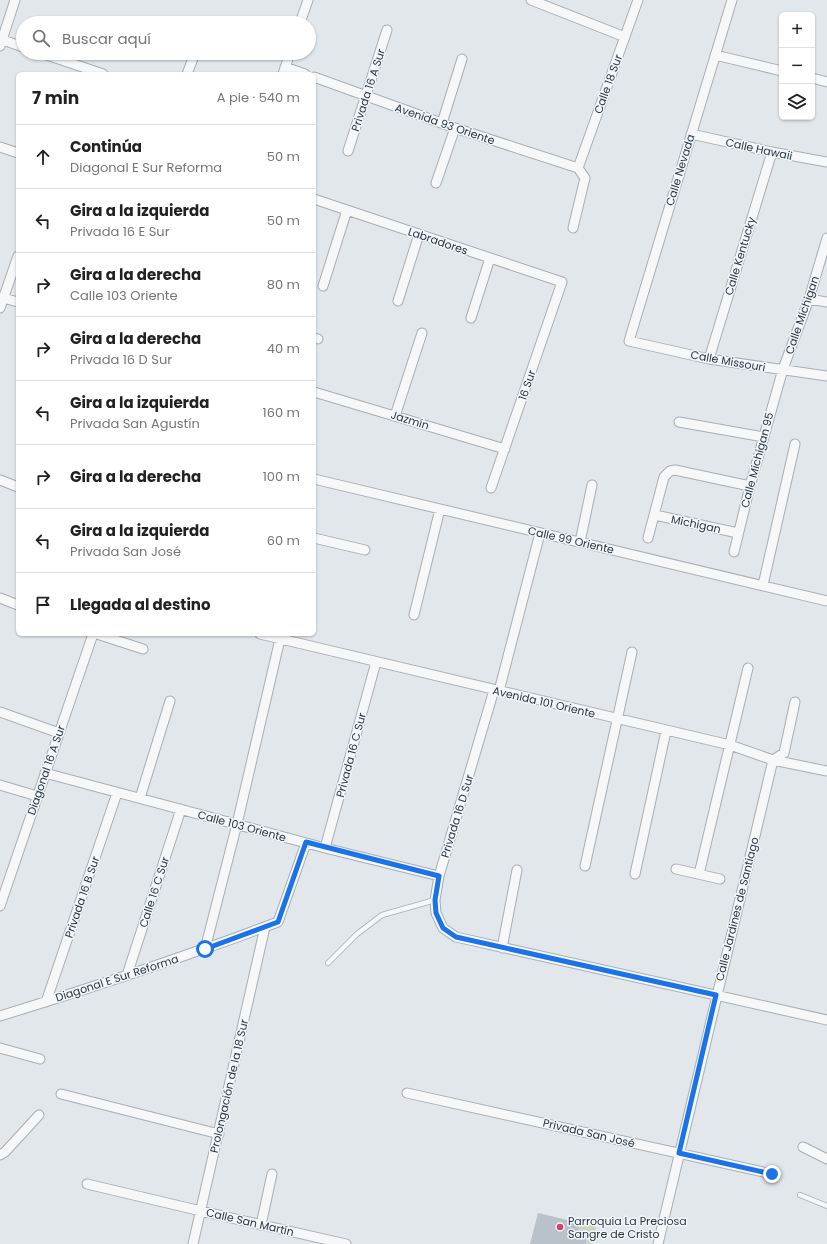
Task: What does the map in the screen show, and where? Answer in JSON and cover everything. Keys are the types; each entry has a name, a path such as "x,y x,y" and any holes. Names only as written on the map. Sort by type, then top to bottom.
{"street":[{"path":"15,0 1,42 16,45"},
{"path":"302,16 308,0"},
{"path":"531,0 625,37"},
{"name":"Calle 18 Sur","path":"578,168 638,0"},
{"name":"Calle Nevada","path":"629,341 732,0"},
{"name":"Privada 16 A Sur","path":"348,151 387,30"},
{"path":"715,56 779,70"},
{"path":"442,124 462,59"},
{"path":"57,60 81,70 92,72"},
{"path":"188,72 192,60"},
{"path":"288,60 284,70 294,72"},
{"name":"Avenida 93 Oriente","path":"316,78 442,124 578,168"},
{"path":"815,79 827,82"},
{"path":"436,183 455,128"},
{"name":"Calle Hawaii","path":"691,134 772,152 827,162"},
{"path":"0,146 16,152"},
{"name":"Calle Kentucky","path":"709,359 772,152"},
{"path":"573,228 585,178 578,168"},
{"name":"Labradores","path":"316,200 562,282"},
{"path":"323,286 347,210"},
{"path":"398,301 419,234"},
{"name":"Calle Míchigan","path":"783,369 809,299 827,238"},
{"path":"471,318 490,258"},
{"path":"0,308 2,297 16,261"},
{"name":"16 Sur","path":"491,488 562,282"},
{"path":"2,297 16,301"},
{"path":"809,299 827,302"},
{"path":"395,416 422,333"},
{"name":"Calle Missouri","path":"629,341 709,359 827,376"},
{"name":"Calle Michigan 95","path":"734,552 750,486 783,369"},
{"name":"Jazmín","path":"316,393 505,449"},
{"path":"679,422 764,437"},
{"path":"763,585 795,444"},
{"path":"648,538 664,477 670,471 675,470 750,486"},
{"name":"Calle 99 Oriente","path":"316,479 827,601"},
{"path":"0,480 16,485"},
{"path":"580,542 592,485"},
{"path":"414,615 440,509"},
{"name":"Michigan","path":"654,515 738,533"},
{"name":"Privada 16 D Sur","path":"502,948 456,937 443,928 436,913 435,900 439,876 497,690 540,533"},
{"path":"316,538 365,550"},
{"path":"0,598 16,604"},
{"name":"Diagonal 16 A Sur","path":"0,906 91,636"},
{"path":"103,636 143,649"},
{"name":"Avenida 101 Oriente","path":"268,636 730,745 773,760 827,771"},
{"path":"205,949 280,639"},
{"path":"585,866 632,652"},
{"name":"Privada 16 C Sur","path":"325,848 376,662"},
{"path":"699,874 748,668"},
{"path":"140,798 170,701"},
{"path":"773,760 784,753 795,702"},
{"path":"0,712 59,733"},
{"path":"635,874 666,731"},
{"name":"Calle Jardines de Santiago","path":"658,1244 773,760"},
{"name":"Calle 103 Oriente","path":"45,773 325,848 439,876"},
{"path":"0,785 38,796"},
{"name":"Privada 16 B Sur","path":"46,1002 117,793"},
{"name":"Calle 16 C Sur","path":"127,975 181,809"},
{"name":"Diagonal E Sur Reforma","path":"0,1016 205,949 278,922 306,842"},
{"path":"676,869 720,879"},
{"path":"517,870 502,948 827,1020"},
{"name":"Prolongación de la 18 Sur","path":"193,1244 219,1134 264,927"},
{"path":"0,1048 40,1059"},
{"name":"Privada San José","path":"407,1092 772,1174"},
{"path":"61,1094 219,1134"},
{"path":"0,1155 5,1152 39,1115"},
{"path":"803,1147 827,1159"},
{"path":"261,1225 272,1174"},
{"name":"Calle San Martín","path":"87,1184 346,1244"}],"lane":[{"path":"328,963 357,934 382,915 435,900"},
{"path":"800,1195 827,1206"}],"green space":[{"path":"580,1223 596,1227 591,1244 586,1244 588,1234 578,1231"}],"building":[{"name":"Parroquia La Preciosa Sangre de Cristo","path":"538,1213 580,1223 578,1231 588,1234 586,1244 530,1244"}],"place":[{"name":"Parroquia La Preciosa Sangre de Cristo","path":"560,1227"}],"route":[{"path":"205,949 278,922 306,842 439,876 435,900 436,913 443,928 456,937 716,995 679,1153 772,1174"}]}
